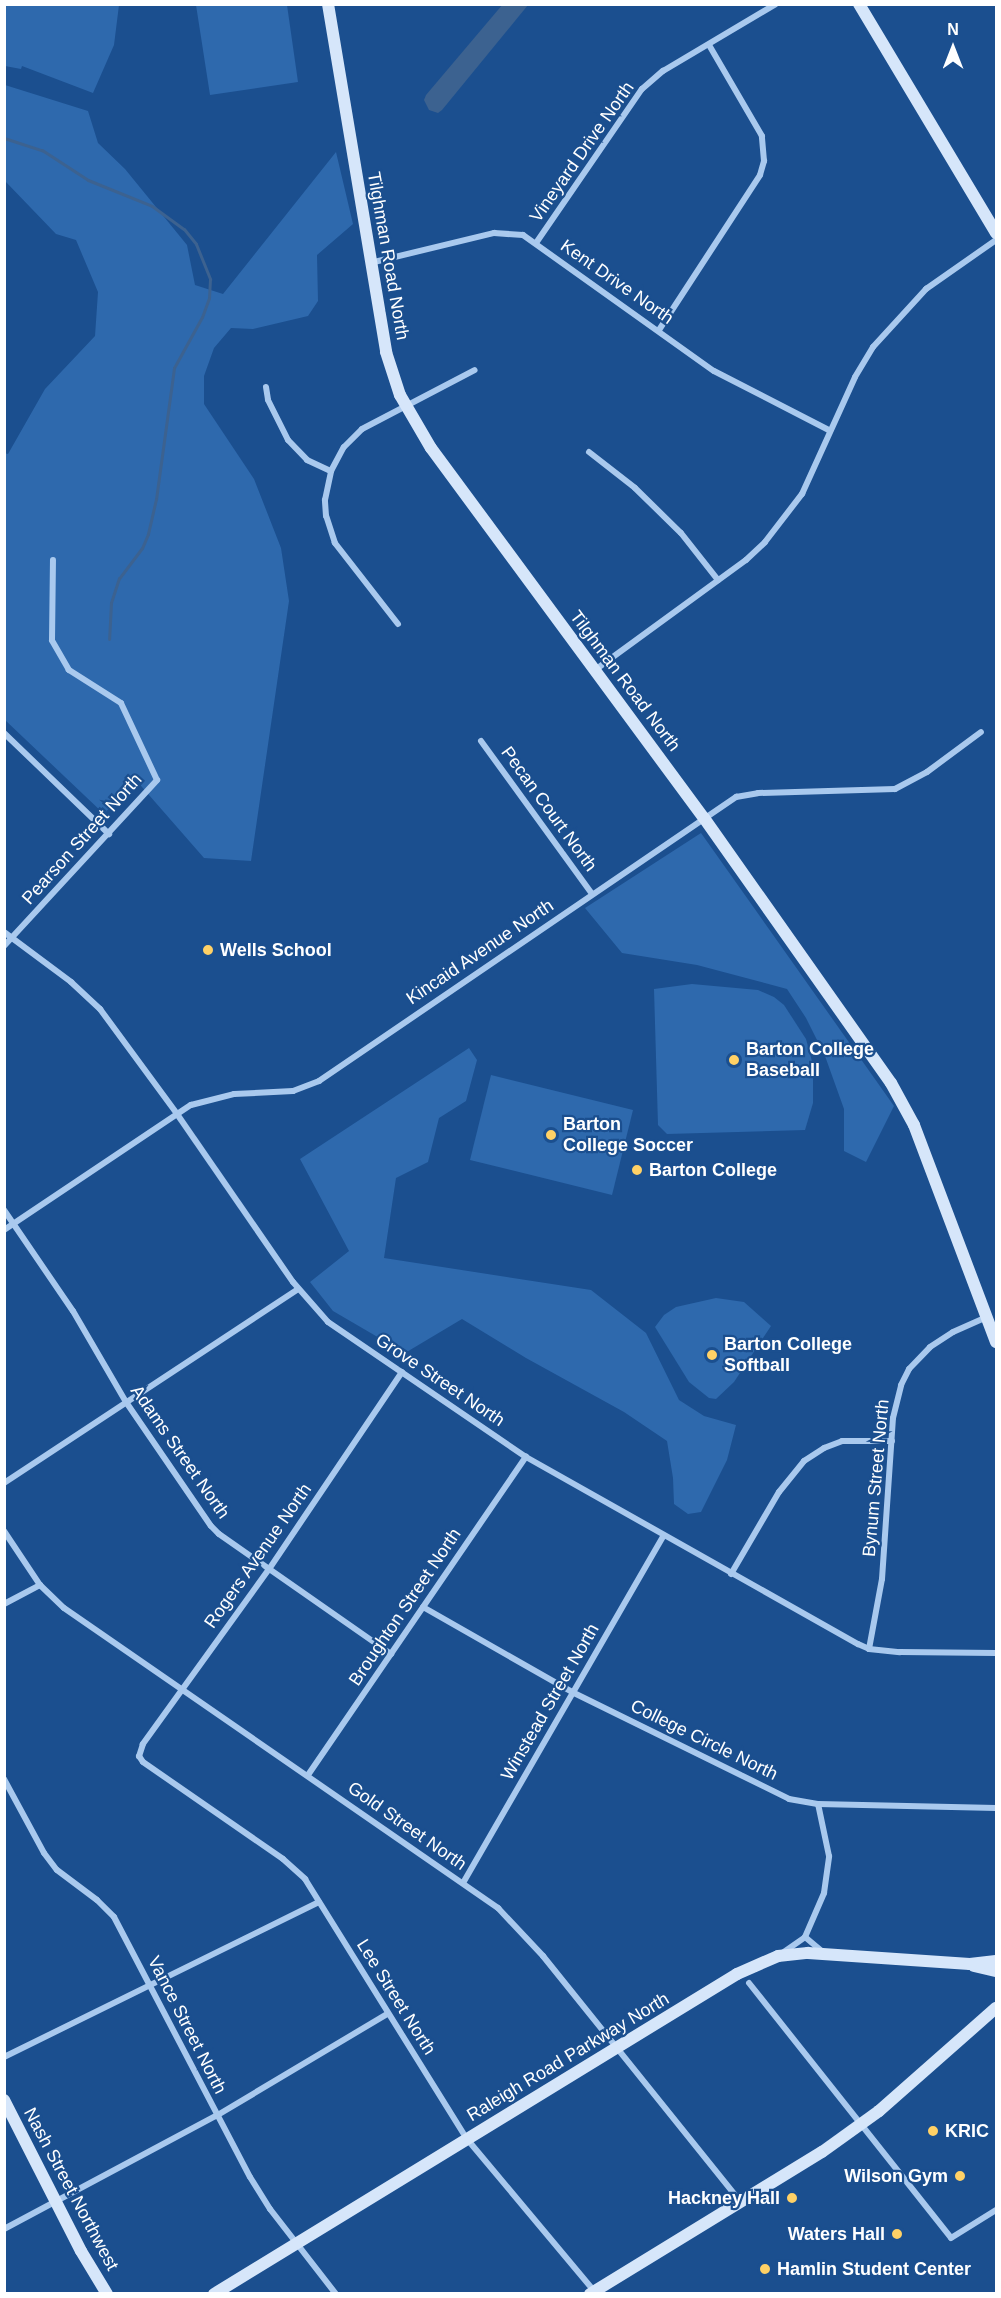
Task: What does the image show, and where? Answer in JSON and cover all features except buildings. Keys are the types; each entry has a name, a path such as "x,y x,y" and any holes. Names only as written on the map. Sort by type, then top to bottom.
{"street":[{"name":"Tilghman Road North","path":"328,4 386,352 405,405 431,448 704,818 900,1098 924,1152 996,1342"},
{"name":"Vineyard Drive North","path":"536,243 638,94 663,71 776,4"},
{"path":"860,4 996,233"},
{"path":"659,330 760,175 764,161 762,136 709,45"},
{"name":"Kent Drive North","path":"370,263 494,233 517,234 536,243 714,371 829,430"},
{"path":"595,670 718,580 765,542 802,494 829,430 855,377 873,347 908,305 950,270 996,240"},
{"path":"398,624 335,543 326,508 331,471 352,437 405,405 475,370"},
{"path":"266,387 268,400 288,440 306,460 331,471"},
{"path":"590,452 635,488 681,533 718,580"},
{"name":"Pearson Street North","path":"4,946 157,780 121,703 69,670 52,640 53,560"},
{"name":"Kincaid Avenue North","path":"4,1230 177,1113 210,1098 304,1089 704,818 744,795 896,789 927,772 981,732"},
{"path":"4,733 109,834"},
{"name":"Pecan Court North","path":"481,741 592,894"},
{"name":"Grove Street North","path":"4,932 55,968 96,1005 177,1113 298,1289 328,1322 526,1457 663,1536 869,1649 996,1653"},
{"name":"Adams Street North","path":"4,1210 73,1311 126,1402 211,1526 268,1569 391,1654"},
{"path":"4,1483 298,1289"},
{"name":"Bynum Street North","path":"869,1649 882,1579 896,1402 909,1369 941,1339 987,1317"},
{"name":"Rogers Avenue North","path":"139,1756 143,1744 268,1569 402,1372"},
{"path":"731,1574 779,1492 804,1461 824,1448 842,1441 892,1441"},
{"name":"Broughton Street North","path":"308,1775 526,1457"},
{"name":"Gold Street North","path":"4,1532 40,1585 64,1608 498,1908 618,2047 741,2202"},
{"name":"Winstead Street North","path":"463,1884 663,1536"},
{"path":"4,1604 40,1585"},
{"name":"College Circle North","path":"423,1607 572,1692 789,1799 818,1803 996,1808"},
{"name":"Lee Street North","path":"139,1756 143,1762 283,1859 305,1879 467,2139 592,2292"},
{"name":"Vance Street North","path":"4,1779 44,1853 57,1870 97,1900 114,1917 250,2178 336,2294"},
{"path":"778,1956 805,1937 824,1893 828,1877 829,1856 818,1803"},
{"path":"4,2057 319,1902"},
{"path":"805,1937 825,1954"},
{"name":"Raleigh Road Parkway North","path":"214,2294 737,1974 778,1956 825,1954 970,1964 996,1961"},
{"name":"Raleigh Road Parkway North","path":"970,1964 996,1971"},
{"path":"749,1983 951,2238 996,2210"},
{"path":"984,2022 996,2008"},
{"path":"4,2229 216,2116 387,2014"},
{"path":"592,2292 741,2202 860,2124 984,2022 996,2015"},
{"name":"Nash Street Northwest","path":"4,2100 56,2202 107,2294"}],"shaded area":[{"path":"503,4 528,5 442,110 438,113 429,110 424,100 426,95"},
{"path":"4,5 119,5 114,45 93,93 22,66 21,69 5,66"},
{"path":"196,5 287,5 298,82 210,95"},
{"path":"5,85 88,111 98,143 125,169 187,245 195,285 223,294 336,152 353,224 317,255 318,301 308,316 253,329 231,328 214,348 204,376 204,404 254,479 281,548 289,601 251,861 204,858 135,779 104,814 5,720 4,453 8,454 45,389 95,336 98,292 76,240 56,234 5,181"},
{"path":"701,833 894,1106 866,1162 844,1151 844,1109 825,1056 806,1018 787,989 697,965 622,953 585,908"},
{"name":"Barton College Baseball","path":"692,984 758,990 774,997 784,1005 806,1039 813,1065 813,1103 805,1130 667,1134 658,1125 654,989"},
{"path":"469,1048 477,1060 466,1101 439,1118 428,1162 396,1178 384,1258 591,1290 646,1333 679,1400 704,1416 736,1425 727,1460 701,1512 688,1514 674,1504 673,1478 667,1441 624,1412 526,1358 462,1319 405,1353 333,1311 310,1282 349,1251 300,1159"},
{"name":"Barton College Soccer","path":"491,1075 633,1110 612,1195 470,1160"},
{"name":"Barton College Softball","path":"716,1298 744,1302 771,1326 734,1382 716,1399 709,1398 689,1382 655,1327 664,1315 676,1307"}],"waterway":[{"path":"4,138 42,150 88,180 152,206 184,229 196,244 210,279 209,298 202,317 174,368 156,499 148,534 142,548 119,578 111,603 109,639"}],"place":[{"name":"Wells School","path":"208,950"},
{"name":"Barton College Baseball","path":"734,1060"},
{"name":"Barton College Soccer","path":"551,1135"},
{"name":"Barton College","path":"637,1170"},
{"name":"Barton College Softball","path":"712,1355"},
{"name":"KRIC","path":"933,2131"},
{"name":"Wilson Gym","path":"960,2176"},
{"name":"Hackney Hall","path":"792,2198"},
{"name":"Waters Hall","path":"897,2234"},
{"name":"Hamlin Student Center","path":"765,2269"}]}
